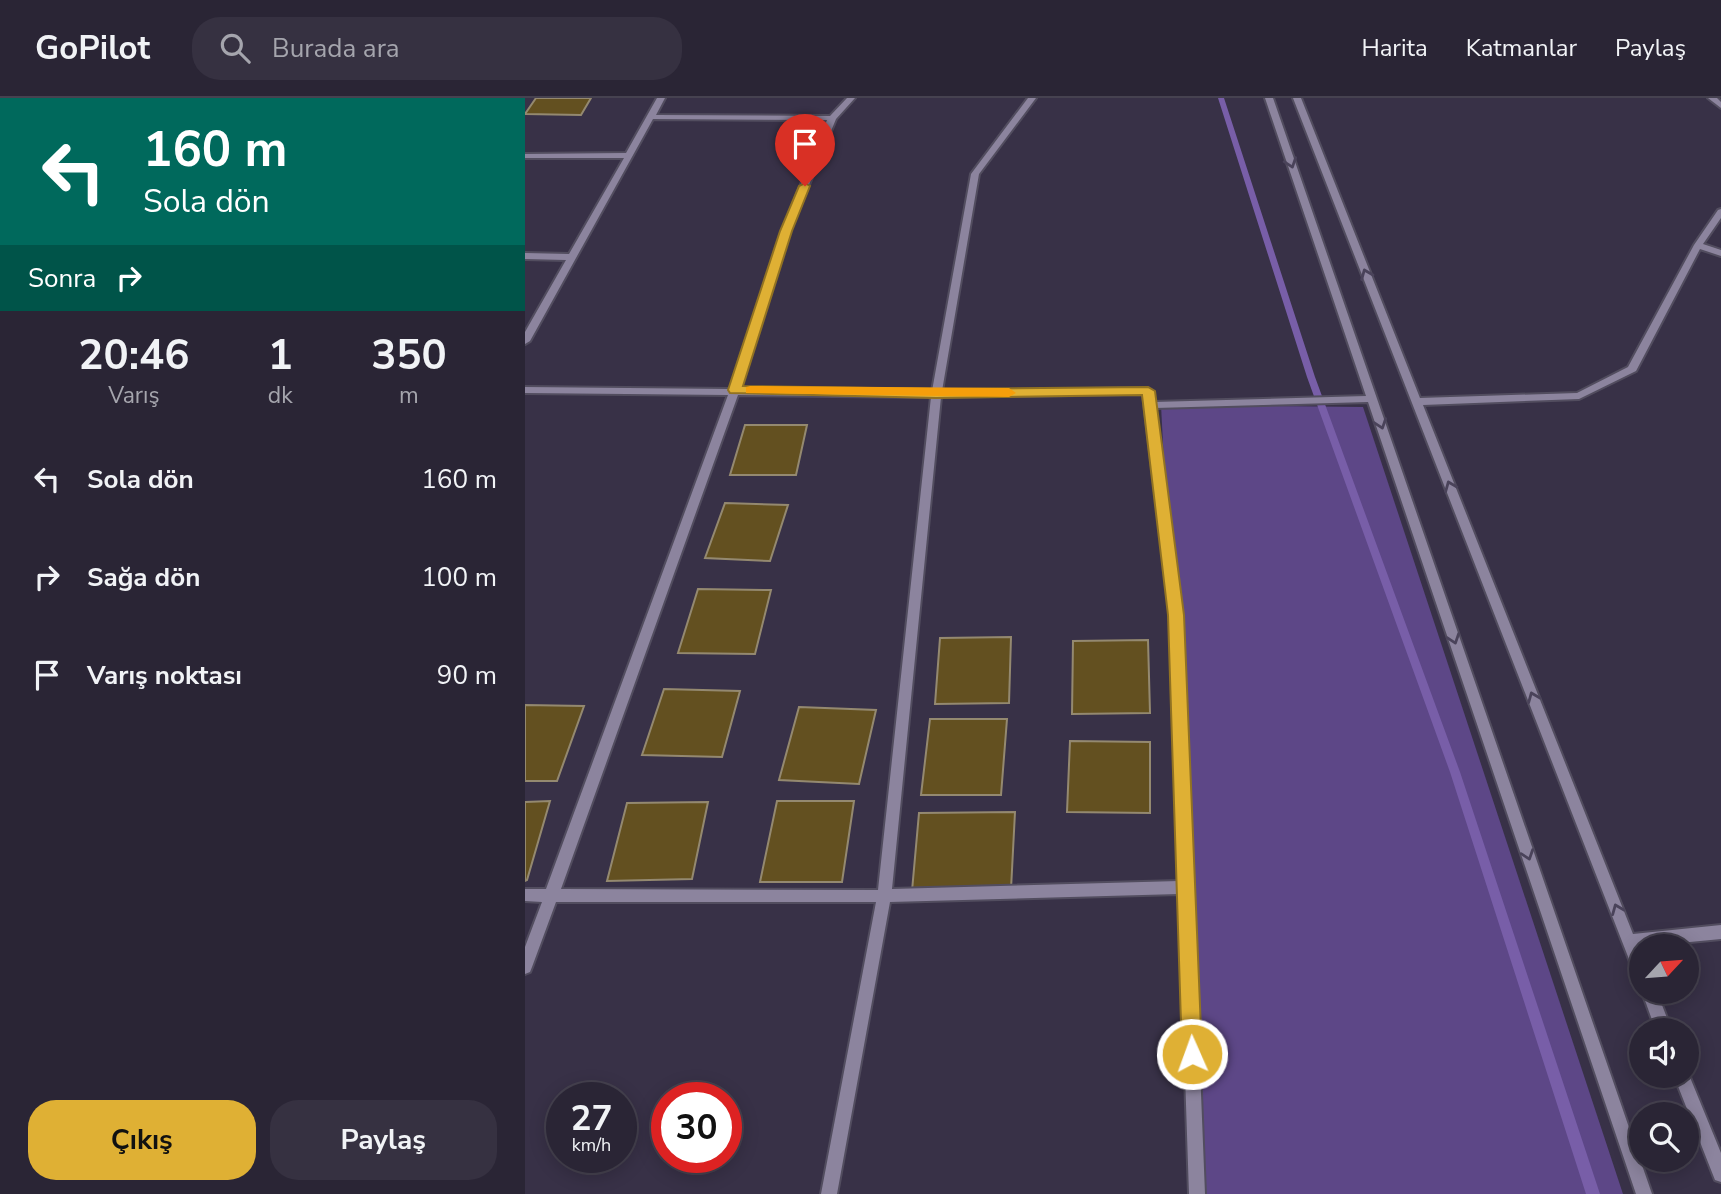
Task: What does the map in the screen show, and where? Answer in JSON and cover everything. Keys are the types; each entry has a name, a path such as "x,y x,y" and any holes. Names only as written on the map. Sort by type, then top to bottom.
{"street":[{"path":"525,341 661,98"},
{"path":"525,967 735,390 786,231 832,118 851,98"},
{"path":"829,1194 884,896 936,394 975,174 1032,98"},
{"path":"1269,98 1644,1194"},
{"path":"1297,98 1629,942"},
{"path":"1712,98 1721,106"},
{"path":"650,117 832,118"},
{"path":"525,156 629,155"},
{"path":"1416,401 1579,396 1632,369 1698,245 1721,212"},
{"path":"1698,245 1721,253"},
{"path":"525,257 572,257"},
{"path":"525,390 936,394 1148,391 1176,615 1197,1194"},
{"path":"1150,405 1372,399"},
{"path":"525,895 884,896 1186,887"},
{"path":"1699,934 1721,932"},
{"path":"1687,1088 1721,1174"}],"shaded area":[{"path":"1161,405 1363,407 1623,1194 1202,1194"}],"building":[{"path":"536,98 591,98 581,115 525,114"},
{"path":"745,425 807,425 796,475 730,475"},
{"path":"725,503 788,505 770,561 705,558"},
{"path":"698,589 771,590 755,654 678,653"},
{"path":"1011,637 1009,703 935,704 940,638"},
{"path":"1148,640 1150,713 1072,714 1073,641"},
{"path":"664,689 740,691 722,757 642,755"},
{"path":"525,705 584,706 557,781 525,781"},
{"path":"799,707 876,710 859,784 779,780"},
{"path":"930,719 1007,719 1001,795 921,795"},
{"path":"1070,741 1150,742 1150,813 1067,812"},
{"path":"550,801 527,880 525,881 525,802"},
{"path":"777,801 854,801 842,882 760,882"},
{"path":"708,802 692,879 607,881 627,803"},
{"path":"1015,812 1011,889 912,891 919,813"}],"waterway":[{"path":"1221,98 1311,377 1455,772 1593,1194"}],"slow traffic":[{"path":"750,390 1009,393"}],"route":[{"path":"805,186 786,231 735,390 936,394 1148,391 1176,615 1192,1054"}]}
